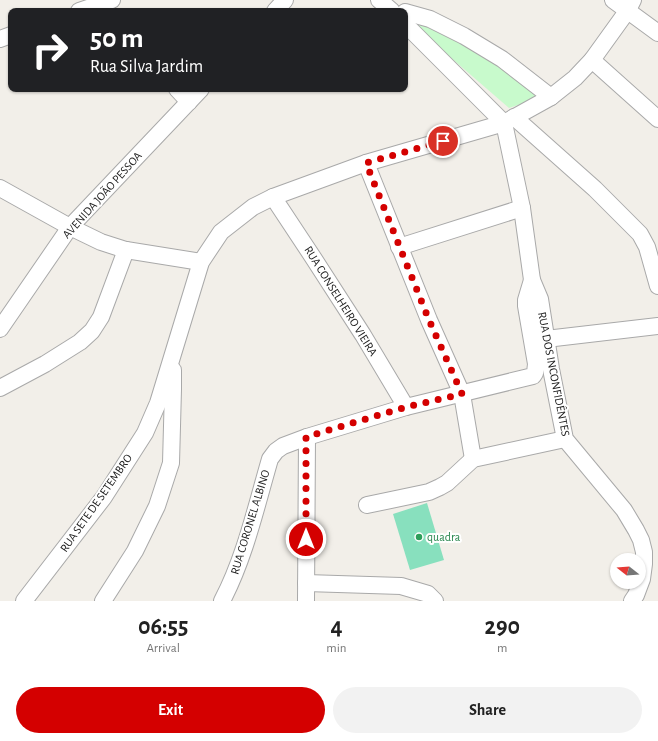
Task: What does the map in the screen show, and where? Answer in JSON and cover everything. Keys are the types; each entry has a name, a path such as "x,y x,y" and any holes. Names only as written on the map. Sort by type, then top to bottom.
{"street":[{"path":"278,8 285,0"},
{"path":"613,0 630,5 658,33"},
{"name":"RUA SETE DE SETEMBRO","path":"24,601 104,497 145,433 158,404 201,262 221,232 253,207 273,197 366,163 482,130 509,120 551,97 575,78 592,60 630,5"},
{"path":"94,8 104,6"},
{"path":"408,12 430,19 464,36 502,59 551,97"},
{"path":"408,27 509,120 595,189 640,234 647,247 658,286"},
{"path":"592,60 658,119"},
{"path":"181,92 190,102"},
{"name":"AVENIDA JOÃO PESSOA","path":"0,329 70,227 198,92"},
{"name":"RUA DOS INCONFIDÊNTES","path":"509,120 532,280 540,299 551,369 565,439 624,510 641,540 644,552 642,579 632,601"},
{"path":"366,163 429,320 462,394 473,459"},
{"path":"0,188 70,227 101,242 126,250 201,262"},
{"name":"RUA CONSELHEIRO VIEIRA","path":"273,197 359,329 406,407"},
{"path":"400,247 522,208"},
{"path":"0,388 45,364 80,342 92,331 101,317 126,250"},
{"path":"306,601 306,437 406,407 533,376 535,373 536,364 526,306 526,300 532,280"},
{"path":"546,339 658,326"},
{"path":"103,601 135,551 157,506 171,463 173,389 172,354"},
{"name":"RUA CORONEL ALBINO","path":"222,601 230,586 245,543 270,459 276,451 283,446 306,437"},
{"path":"367,505 429,492 447,483 473,459 565,439"},
{"path":"306,582 401,586 428,594 435,601"}],"green space":[{"path":"386,0 401,8 394,8"},
{"path":"408,12 556,92 509,108 408,21"},
{"name":"quadra","path":"427,503 444,560 410,570 393,514"}],"place":[{"name":"quadra","path":"419,537"}],"route":[{"path":"306,539 306,437 406,407 462,394 429,320 366,163 443,141"}]}
